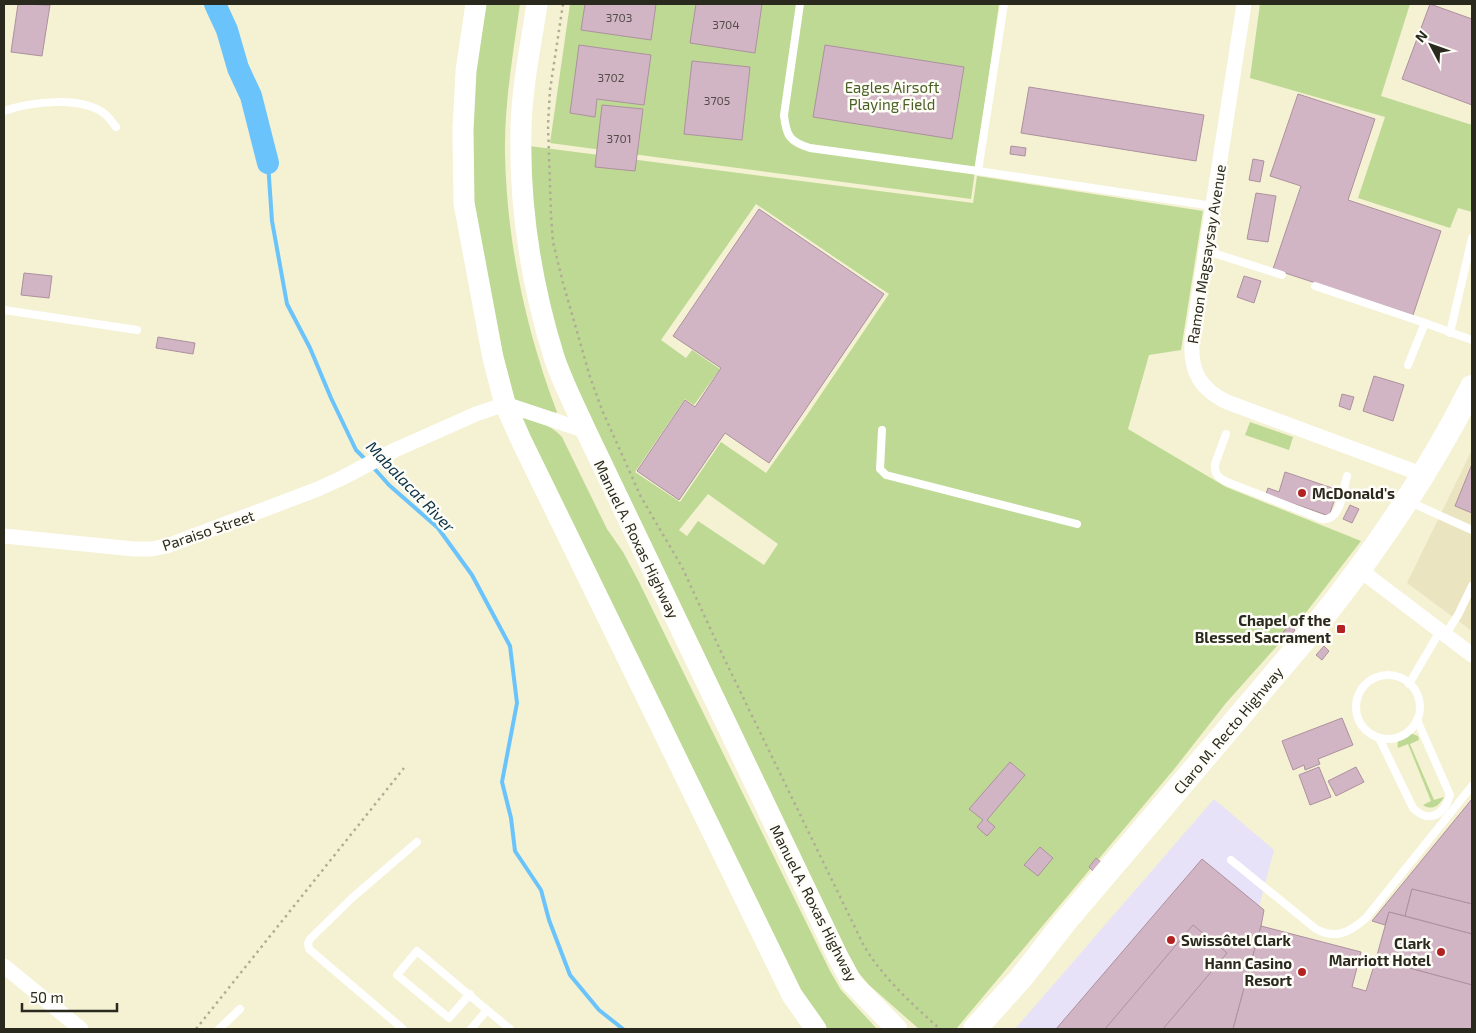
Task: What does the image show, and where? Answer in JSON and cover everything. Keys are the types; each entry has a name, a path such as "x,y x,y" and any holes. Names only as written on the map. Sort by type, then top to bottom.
{"main road":[{"path":"476,4 466,71 463,130 464,203 492,358 505,404 792,995 816,1029"},
{"name":"Manuel A. Roxas Highway","path":"537,4 525,75 521,128 523,204 533,274 555,358 586,431 838,957 852,983 897,1029"},
{"name":"Claro M. Recto Highway","path":"975,1029 1021,978 1064,923 1315,627 1360,570 1424,475 1447,436 1472,387"},
{"path":"994,1029 1021,978"}],"street":[{"name":"Ramon Magsaysay Avenue","path":"1244,4 1191,354 1194,369 1204,386 1227,402 1424,475"},
{"path":"505,404 586,431"},
{"name":"Paraiso Street","path":"4,536 134,549 151,549 167,546 318,489 394,450 476,414 505,404"},
{"path":"1360,570 1472,655"},
{"path":"4,966 81,1029"}],"lane":[{"path":"800,4 784,116 787,133 800,145 810,148 1214,206"},
{"path":"978,171 1004,4"},
{"path":"4,111 19,105 52,102 87,105 105,114 116,127"},
{"path":"1450,333 1472,238"},
{"path":"1206,251 1282,276"},
{"path":"1315,286 1472,340"},
{"path":"4,310 137,330"},
{"path":"1408,365 1425,323"},
{"path":"882,430 880,470 886,476 1077,524"},
{"path":"1226,434 1214,469 1218,477 1322,519 1330,519 1336,514 1347,476"},
{"path":"1407,501 1472,530"},
{"path":"1410,684 1442,633 1458,615 1472,586"},
{"path":"1380,676 1401,678 1416,691 1420,710 1417,720 1405,734 1396,738 1378,738 1362,726 1356,706 1358,696 1363,687 1371,680 1380,676"},
{"path":"1378,738 1413,808 1420,816 1431,817 1440,813 1447,804 1450,795 1417,720"},
{"path":"1231,860 1316,929 1325,934 1339,934 1354,929 1366,918 1472,786"},
{"path":"403,1029 309,949 308,943 352,898 417,842"},
{"path":"470,994 449,1018 397,975 417,951 470,994 510,1029"},
{"path":"219,1029 240,1009"},
{"path":"471,1029 487,1010"}],"path":[{"path":"563,4 550,90 548,125 548,162 553,242 568,302 602,410 641,497 682,567 722,654 864,946 892,983 940,1029"},
{"path":"196,1029 404,768"}],"shaded area":[{"path":"1472,450 1472,631 1407,583"},
{"name":"Swissôtel Clark","path":"1214,799 1274,850 1227,1029 1015,1029"}],"green space":[{"path":"482,4 520,4 509,80 506,117 505,155 507,188 514,254 520,286 536,350 556,413 515,400 477,257 468,114"},
{"name":"Eagles Airsoft Playing Field","path":"570,4 999,4 971,199 550,143"},
{"path":"1260,4 1410,4 1381,96 1472,125 1472,212 1458,208 1450,228 1358,198 1385,117 1250,78"},
{"path":"529,146 973,203 977,176 1203,211 1181,350 1149,355 1128,429 1226,487 1361,541 1301,619 1226,703 1175,768 956,1029 919,1029 869,985 858,972 846,950 583,401 550,316 533,229","holes":["756,204 889,294 766,473 721,442 680,502 635,472 685,399 694,405 720,369 692,350 686,358 661,340","708,494 778,544 764,565 698,521 687,536 679,530"]},
{"path":"518,415 547,426 562,437 607,529 623,552 639,582 830,971 841,990 877,1029 824,1029 813,1017"},
{"path":"1250,422 1293,437 1289,450 1245,435"},
{"path":"1410,733 1418,736 1419,740 1410,744 1434,800 1444,797 1435,807 1429,808 1423,805 1431,801 1408,744 1398,748 1400,738 1404,734"}],"building":[{"path":"18,4 50,5 42,56 11,52"},
{"path":"585,4 656,4 651,40 581,30"},
{"path":"696,4 762,4 755,53 690,43"},
{"path":"1430,4 1472,19 1472,105 1402,79"},
{"path":"579,45 651,55 644,105 597,99 595,117 570,113"},
{"path":"825,45 964,67 952,139 813,117"},
{"path":"692,61 750,67 742,140 684,134"},
{"path":"1029,87 1204,115 1196,161 1021,133"},
{"path":"1298,94 1375,119 1348,200 1441,231 1413,315 1273,269 1301,186 1270,176"},
{"path":"602,105 643,109 635,171 595,167"},
{"path":"1011,146 1026,148 1025,156 1010,154"},
{"path":"1253,159 1264,161 1260,182 1249,180"},
{"path":"1256,193 1276,196 1268,242 1247,239"},
{"path":"759,209 884,294 769,463 725,433 679,500 637,471 685,400 695,407 721,368 673,336"},
{"path":"24,273 52,276 49,298 21,295"},
{"path":"1244,276 1261,281 1254,303 1237,297"},
{"path":"158,337 195,343 193,354 156,348"},
{"path":"1374,376 1404,385 1393,421 1363,411"},
{"path":"1342,394 1354,397 1350,410 1339,406"},
{"path":"1472,464 1472,513 1455,506"},
{"name":"McDonald's","path":"1285,472 1338,490 1329,516 1266,494 1268,488 1279,492"},
{"path":"1350,505 1359,509 1352,523 1343,519"},
{"path":"1289,625 1295,630 1288,639 1282,634"},
{"path":"1324,646 1329,651 1322,660 1316,655"},
{"path":"1342,718 1353,745 1318,759 1320,764 1305,770 1304,765 1293,770 1282,741"},
{"path":"1010,762 1025,775 987,820 995,827 987,836 977,827 983,820 969,809"},
{"path":"1319,767 1331,797 1310,805 1299,775"},
{"path":"1356,767 1364,782 1336,796 1328,781"},
{"path":"1472,799 1472,904 1412,889 1405,916 1389,912 1385,925 1372,921"},
{"path":"1040,847 1053,858 1038,876 1024,865"},
{"path":"1096,858 1102,863 1094,872 1089,867"},
{"name":"Swissôtel Clark","path":"1202,859 1264,910 1233,1029 1056,1029"},
{"path":"1412,889 1472,904 1472,934 1405,916"},
{"path":"1389,912 1472,934 1472,985 1376,959"},
{"path":"1193,925 1227,953 1163,1029 1105,1029"},
{"name":"Hann Casino Resort","path":"1261,926 1361,952 1352,987 1366,991 1376,959 1472,985 1472,1029 1233,1029"}],"waterway":[{"path":"215,4 227,30 238,68 251,96 268,163"},
{"name":"Mabalacat River","path":"268,163 272,221 287,304 310,348 356,450 367,461"},
{"name":"Mabalacat River","path":"372,466 389,485 438,528 472,575 510,646 517,703 502,782 511,818 515,851 541,890 549,920 570,975 599,1010 623,1029"}],"place":[{"name":"McDonald's","path":"1302,493"},
{"name":"Chapel of the Blessed Sacrament","path":"1341,629"},
{"name":"Swissôtel Clark","path":"1171,940"},
{"name":"Clark Marriott Hotel","path":"1441,952"},
{"name":"Hann Casino Resort","path":"1302,972"}]}
